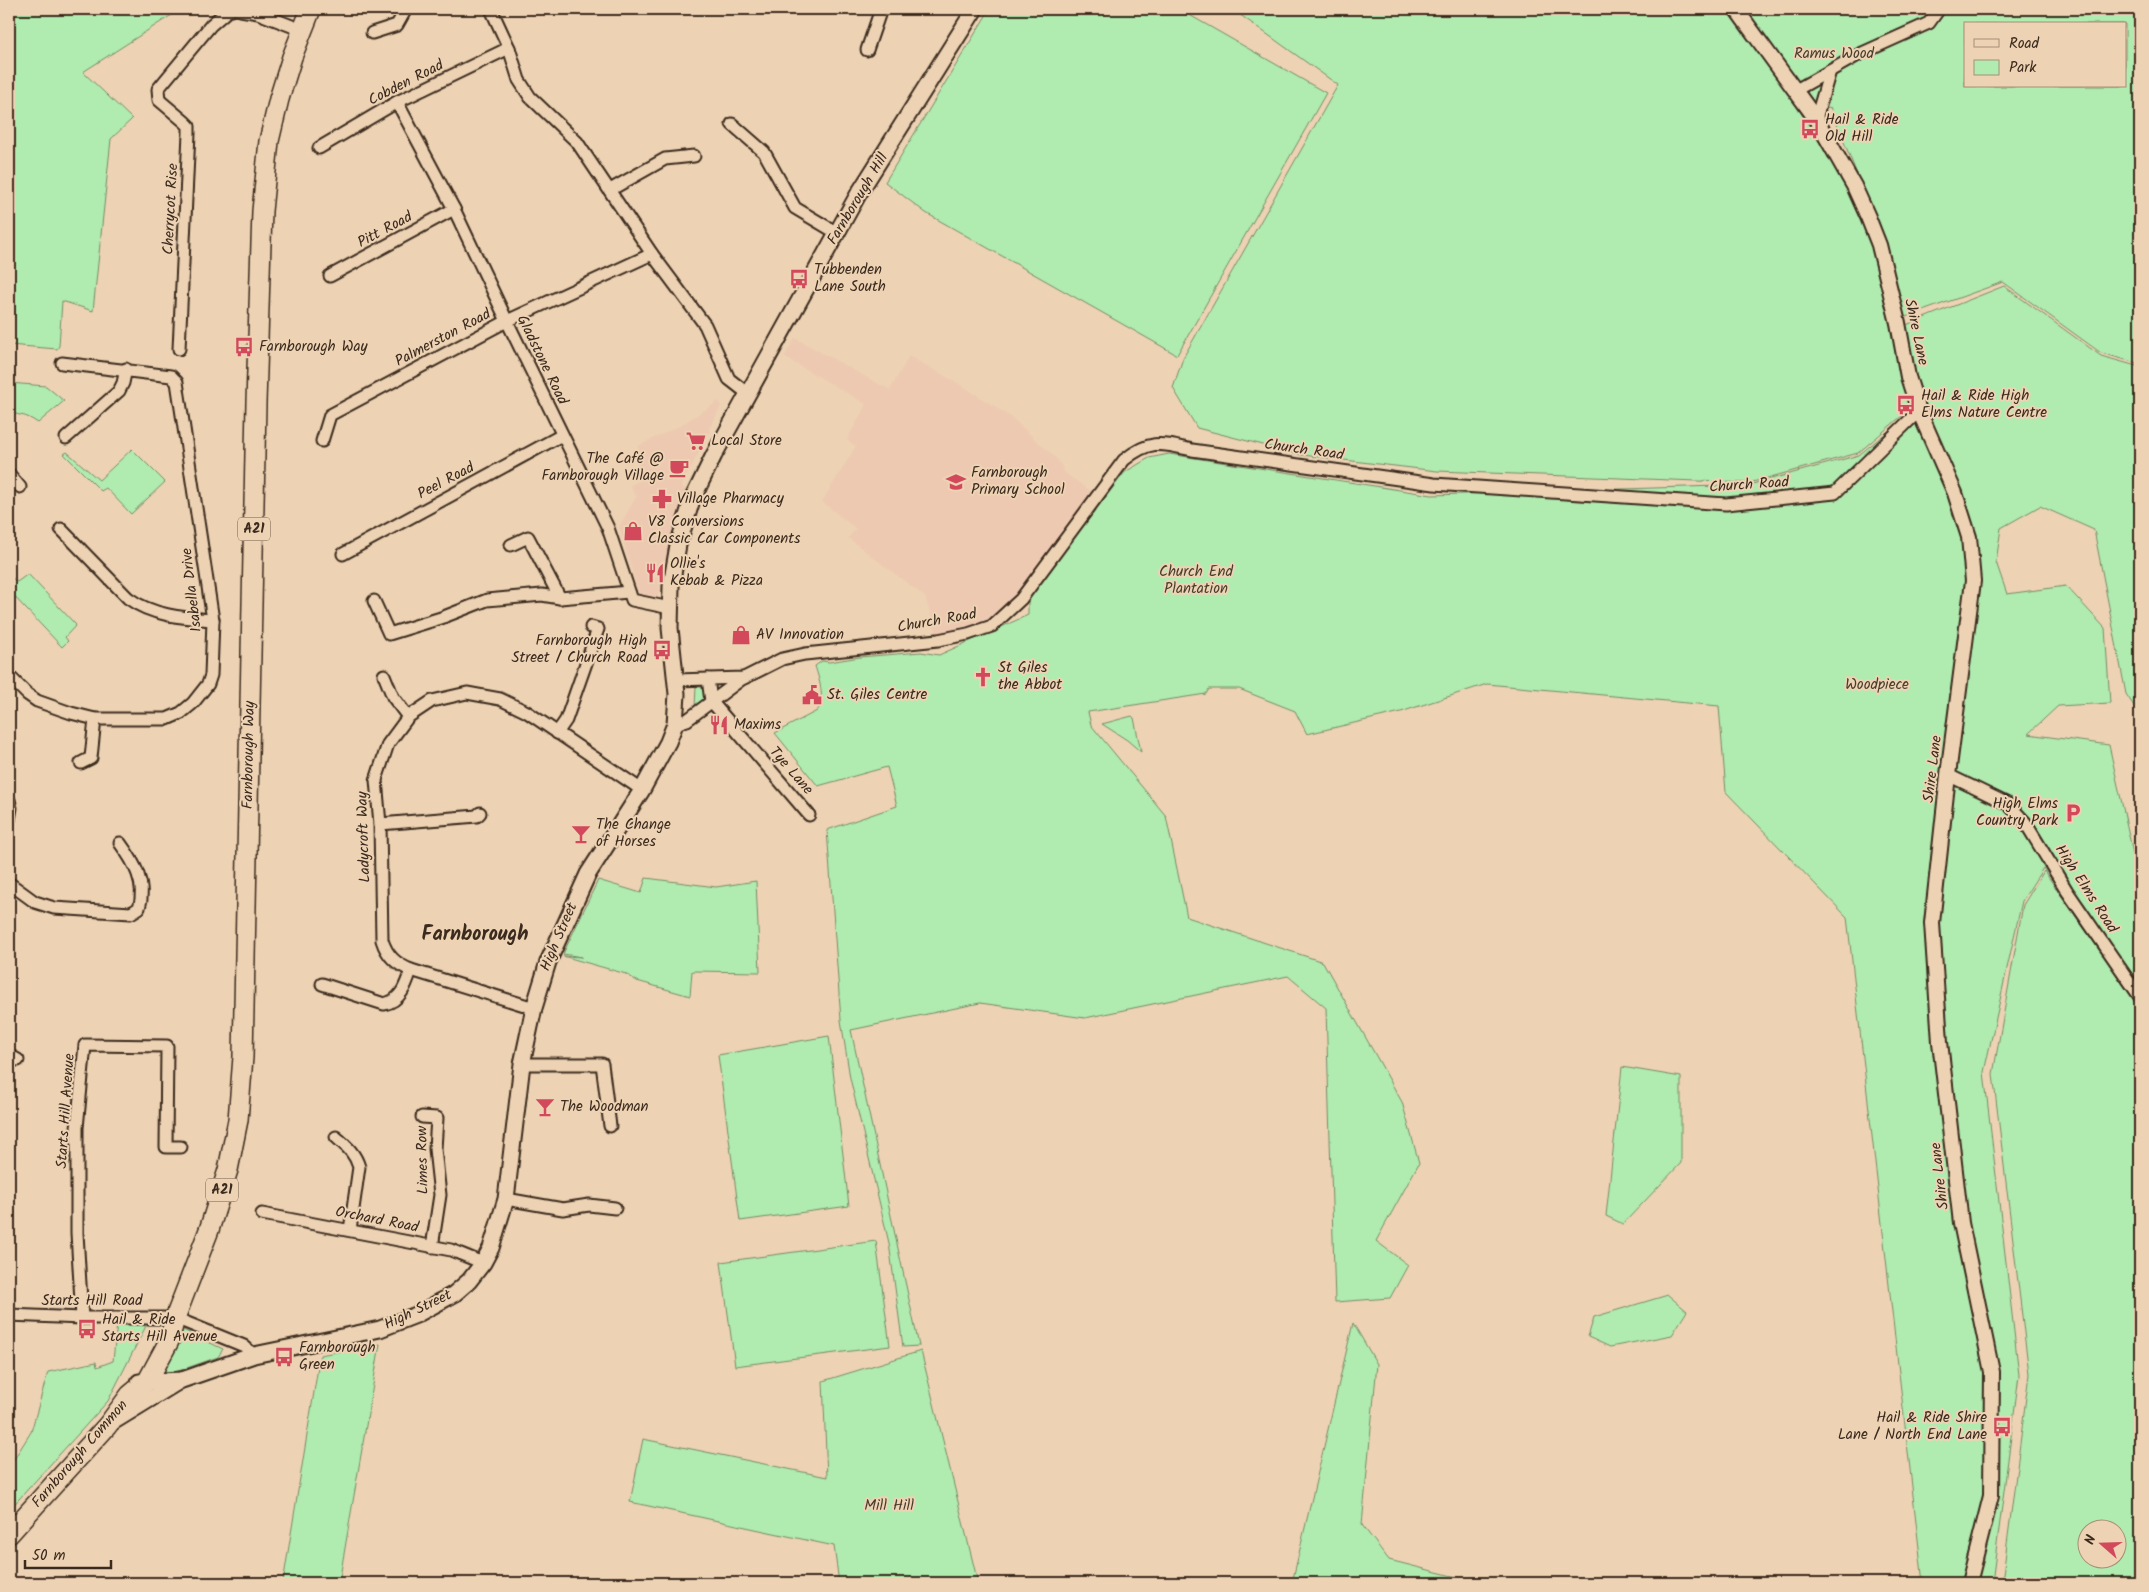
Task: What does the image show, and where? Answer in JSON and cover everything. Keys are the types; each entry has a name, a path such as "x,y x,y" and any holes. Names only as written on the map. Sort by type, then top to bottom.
{"highway":[{"name":"Farnborough Way","path":"175,1318 222,1190 233,1147 240,1092 244,1005 260,236 265,177 274,121 284,80 311,9"},
{"name":"Farnborough Common","path":"9,1534 107,1426 138,1387 169,1341 175,1318"}],"main road":[{"name":"Farnborough Hill","path":"747,393 859,193 975,9"},
{"name":"High Street","path":"107,1426 182,1380 254,1355 380,1329 398,1322 435,1306 454,1294 469,1281 483,1264 491,1248 506,1199 522,1064 534,1008 548,962 596,858 642,790 665,748 675,724 677,705 676,680 670,608 676,555 692,500 747,393"},
{"name":"High Street","path":"138,1387 159,1382 182,1380"}],"street":[{"name":"Cherrycot Rise","path":"179,349 189,126 159,100 157,95 159,85 211,26 227,11 235,9 258,13 302,30"},
{"path":"372,33 397,24 406,9"},
{"path":"491,9 509,48 519,80 530,97 577,142 652,254 706,325 729,379 747,393"},
{"path":"866,50 881,9"},
{"name":"Shire Lane","path":"1736,9 1816,119 1854,186 1879,245 1898,323 1908,377 1919,411 1955,493 1969,537 1973,581 1948,774 1932,923 1940,1032 1961,1223 1992,1372 1991,1496 1968,1583"},
{"path":"1796,90 1860,54 1929,22 1939,9"},
{"name":"Cobden Road","path":"319,148 397,102 509,48"},
{"path":"1816,119 1830,71"},
{"name":"Gladstone Road","path":"397,102 454,209 608,528 629,592"},
{"path":"732,124 764,152 795,208 837,233"},
{"path":"610,190 665,160 694,156"},
{"name":"Pitt Road","path":"330,276 454,209"},
{"name":"Palmerston Road","path":"322,441 330,415 507,321 652,254"},
{"name":"Isabella Drive","path":"9,676 37,701 71,713 95,719 155,720 167,719 181,713 193,703 208,684 211,675 213,620 177,382 171,376 126,369 62,363"},
{"path":"66,438 119,391 124,383 126,369"},
{"name":"Church Road","path":"675,724 687,720 744,678 782,659 805,654 938,640 968,634 992,626 1021,599 1124,460 1139,448 1164,443 1192,450 1434,484 1726,504 1835,493 1919,411"},
{"name":"Peel Road","path":"343,554 562,435"},
{"path":"9,474 20,486"},
{"path":"62,529 128,598 139,606 165,615 213,620"},
{"path":"511,545 528,537 560,598"},
{"path":"374,601 389,634 441,618 487,600 542,595 560,598 629,592 632,600 636,602 670,608"},
{"path":"557,733 566,720 598,629 591,627"},
{"path":"384,675 393,697 408,717"},
{"name":"Church Road","path":"676,680 744,678"},
{"path":"708,679 711,701"},
{"name":"Ladycroft Way","path":"534,1008 411,970 400,966 393,960 382,940 380,824 376,780 388,744 408,717 432,701 467,693 500,699 528,712 642,790"},
{"name":"Tye Lane","path":"711,701 809,815"},
{"path":"81,763 91,758 95,719"},
{"name":"High Elms Road","path":"1948,774 2008,804 2025,822 2067,891 2140,997"},
{"path":"9,800 11,814 9,820"},
{"path":"380,824 477,816 480,812"},
{"path":"9,883 35,902 45,906 86,911 131,913 139,908 141,886 135,866 120,843"},
{"path":"322,984 384,1004 392,1003 398,998 405,987 411,970"},
{"name":"Starts Hill Avenue","path":"82,1318 77,1233 77,1128 85,1045 167,1046 166,1147 181,1147"},
{"path":"522,1064 602,1064 610,1126"},
{"name":"Limes Row","path":"422,1117 437,1118 436,1149 440,1195 432,1247"},
{"path":"336,1137 350,1150 356,1158 359,1167 350,1230"},
{"path":"506,1199 563,1209 589,1206 615,1208"},
{"name":"Orchard Road","path":"262,1214 432,1247 466,1255 483,1264"},
{"name":"Starts Hill Road","path":"9,1316 175,1318"},
{"path":"175,1318 244,1346 254,1355"}],"shaded area":[{"name":"Farnborough Primary School","path":"795,338 890,390 909,356 958,383 1011,417 1058,460 1065,473 1095,494 1013,601 996,615 981,624 937,634 925,597 848,538 856,529 822,502 856,446 847,440 866,404 784,357"},
{"path":"719,401 721,406 709,429 710,431 681,487 686,489 679,509 658,596 639,595 619,527 637,495 634,494 630,485 643,479 634,455 639,453 638,446 679,426"}],"green space":[{"path":"9,9 181,9 83,72 132,119 111,139 93,311 62,301 59,346 57,349 9,345"},
{"path":"990,9 1179,9 1326,93 1177,355 926,213 885,182"},
{"path":"1232,9 1728,9 1793,100 1847,186 1868,231 1910,409 1858,453 1749,483 1437,471 1302,455 1197,428 1173,388 1183,358 1338,85"},
{"name":"Ramus Wood","path":"1743,9 2140,9 2140,364 2101,353 2003,282 1903,318 1885,244 1830,107 1819,113 1784,61"},
{"name":"Woodpiece","path":"2004,286 2101,356 2140,367 2140,715 2126,694 2094,530 2040,506 2001,528 1996,562 2007,594 2066,586 2105,628 2110,703 2058,706 2028,734 2109,745 2140,885 2140,994 2043,868 2022,901 1984,1072 2019,1375 1992,1583 1923,1583 1847,917 1726,792 1719,706 1487,684 1401,712 1307,734 1295,711 1239,689 1209,689 1206,694 1088,712 1091,725 1166,816 1187,917 1323,962 1402,1102 1419,1163 1376,1241 1408,1265 1390,1298 1335,1302 1326,1008 1288,976 1085,1018 980,1003 851,1030 919,1346 903,1347 889,1243 850,1078 841,1020 827,830 897,806 887,767 818,786 775,733 817,711 820,706 820,683 815,666 822,661 829,662 860,657 921,652 939,655 1028,615 1028,597 1125,472 1149,458 1169,454 1432,495 1749,485 1859,455 1914,410 1914,376 1906,325"},
{"path":"9,383 46,386 64,401 38,423 26,416 9,412"},
{"path":"132,449 165,482 131,514 106,488 101,491 64,454 67,452 99,480"},
{"path":"28,574 76,625 65,637 68,641 62,647 9,591 9,575 17,582"},
{"path":"696,687 704,687 705,697 695,707"},
{"path":"1132,716 1141,752 1127,740 1102,724"},
{"path":"2044,871 2140,1008 2140,1583 2002,1583 2029,1374 1993,1074 2023,905"},
{"path":"646,878 716,887 756,881 760,972 692,971 690,996 637,981 626,974 563,956 582,957 563,954 598,880 641,893"},
{"path":"829,1036 849,1206 740,1221 718,1055"},
{"path":"1622,1067 1681,1077 1681,1163 1623,1224 1606,1216"},
{"path":"876,1241 890,1346 735,1366 721,1262"},
{"path":"1668,1295 1687,1311 1672,1335 1610,1347 1588,1337 1594,1317"},
{"path":"117,1323 146,1326 108,1401 9,1510 9,1467 31,1432 48,1372 96,1362 97,1367 113,1361"},
{"path":"1353,1323 1377,1364 1362,1525 1389,1560 1480,1583 1292,1583"},
{"path":"183,1330 223,1349 218,1357 164,1376 160,1371"},
{"path":"380,1344 339,1583 283,1583 320,1355"},
{"name":"Mill Hill","path":"921,1351 978,1583 839,1583 834,1546 630,1502 643,1439 827,1477 823,1381"}],"place":[{"name":"Hail & Ride Old Hill","path":"1810,129"},
{"name":"Tubbenden Lane South","path":"799,279"},
{"name":"Farnborough Way","path":"244,347"},
{"name":"Hail & Ride High Elms Nature Centre","path":"1906,405"},
{"name":"Local Store","path":"696,441"},
{"name":"The Café @ Farnborough Village","path":"679,468"},
{"name":"Farnborough Primary School","path":"956,482"},
{"name":"Village Pharmacy","path":"662,499"},
{"name":"V8 Conversions Classic Car Components","path":"633,531"},
{"name":"Ollie's Kebab & Pizza","path":"655,573"},
{"name":"AV Innovation","path":"741,635"},
{"name":"Farnborough High Street / Church Road","path":"662,650"},
{"name":"St Giles the Abbot","path":"983,677"},
{"name":"St. Giles Centre","path":"812,695"},
{"name":"Maxims","path":"719,725"},
{"name":"High Elms Country Park","path":"2073,813"},
{"name":"The Change of Horses","path":"581,834"},
{"name":"The Woodman","path":"545,1107"},
{"name":"Hail & Ride Starts Hill Avenue","path":"87,1329"},
{"name":"Farnborough Green","path":"284,1357"},
{"name":"Hail & Ride Shire Lane / North End Lane","path":"2002,1427"}],"district":[{"name":"Farnborough","path":"475,935"}],"park label":[{"name":"Church End Plantation","path":"1196,580"}]}
